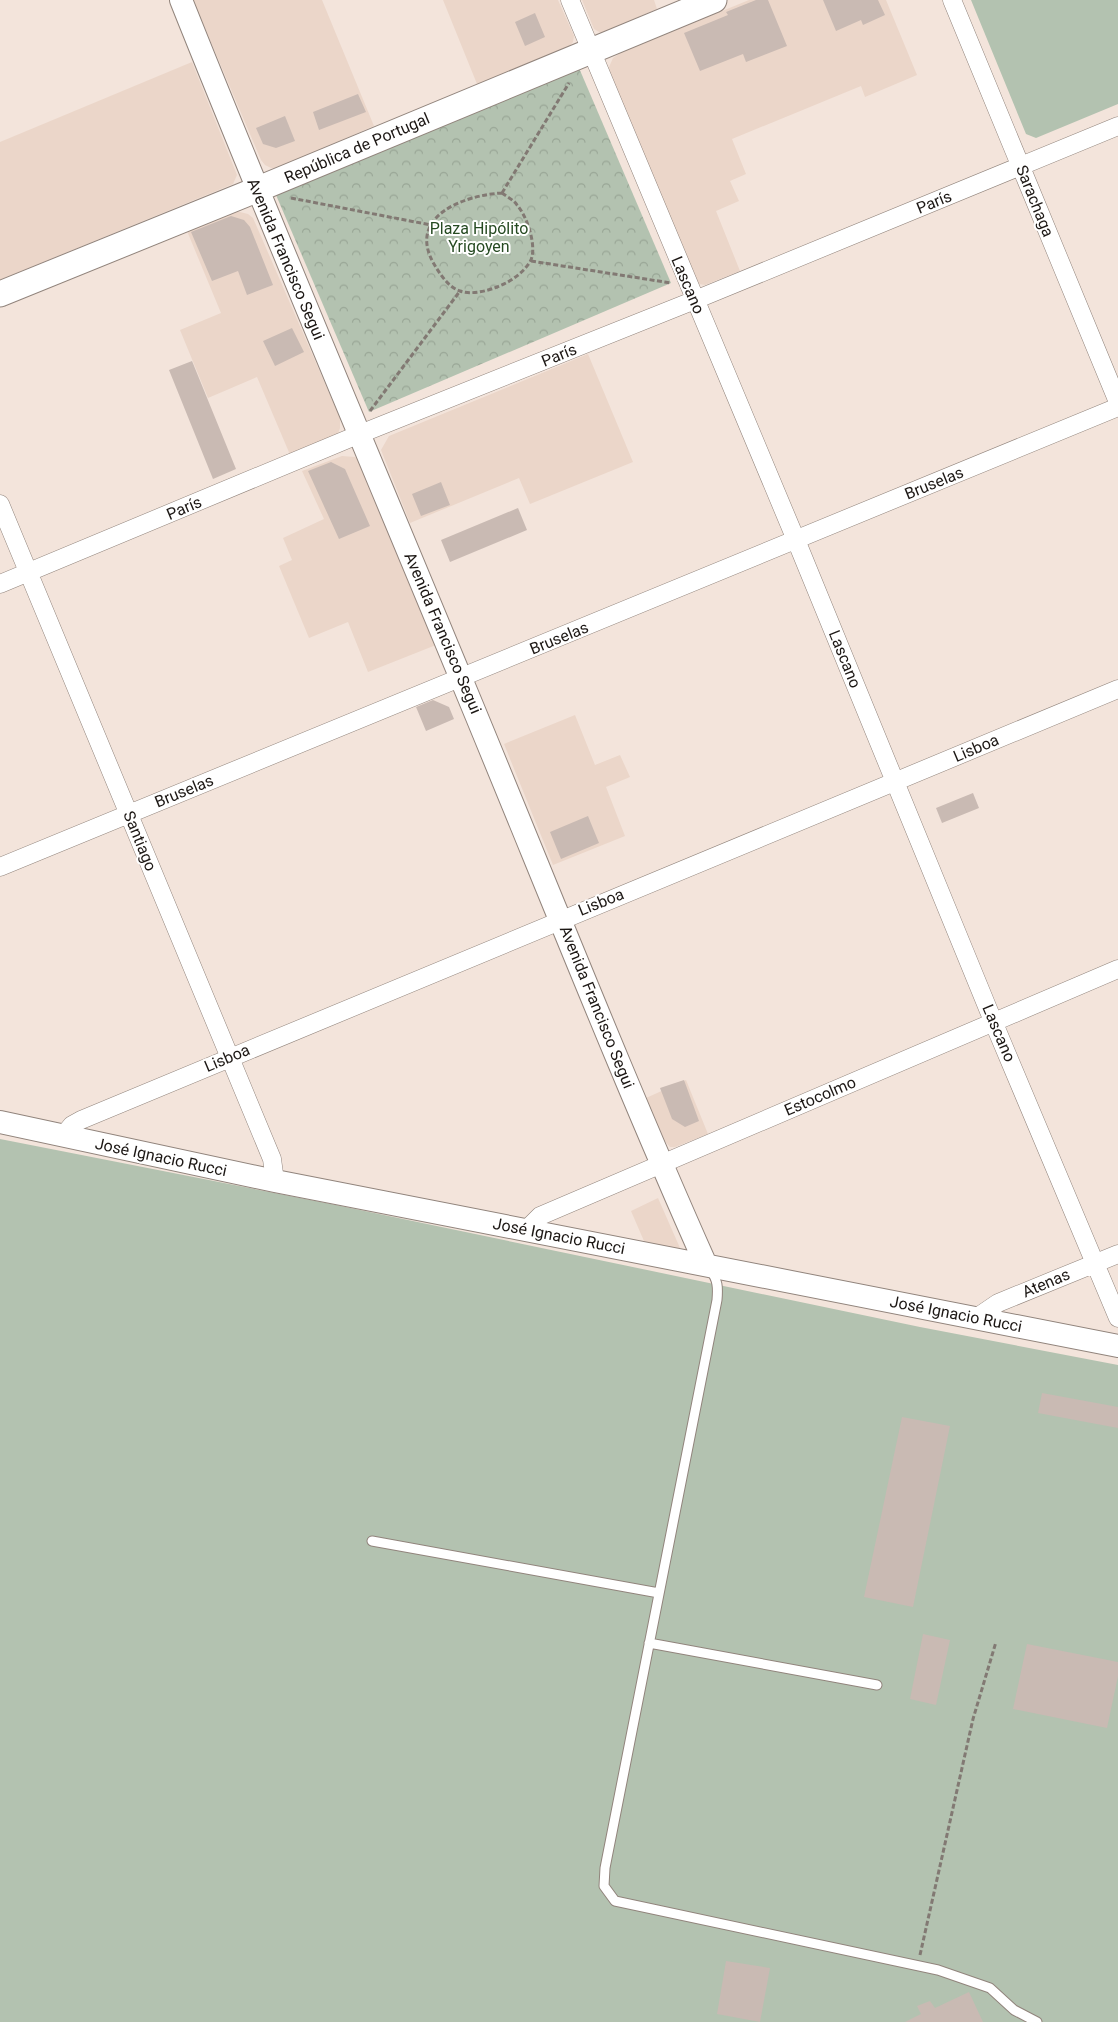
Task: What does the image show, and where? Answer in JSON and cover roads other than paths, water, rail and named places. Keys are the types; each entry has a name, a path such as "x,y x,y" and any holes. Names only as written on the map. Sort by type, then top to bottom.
{"main road":[{"name":"República de Portugal","path":"0,294 714,0"}],"street":[{"name":"Avenida Francisco Segui","path":"180,0 256,190 462,678 661,1164 706,1265"},
{"name":"Lascano","path":"570,0 1118,1318"},
{"name":"Sarachaga","path":"952,0 1118,402"},
{"name":"París","path":"0,584 360,434 695,300 1118,126"},
{"name":"Bruselas","path":"0,867 1118,407"},
{"name":"Santiago","path":"0,504 272,1160 275,1181"},
{"name":"Lisboa","path":"63,1136 72,1125 81,1120 228,1057 1118,689"},
{"name":"Estocolmo","path":"527,1230 540,1216 1118,969"},
{"name":"José Ignacio Rucci","path":"0,1122 275,1181 1118,1346"},
{"name":"Atenas","path":"976,1318 998,1303 1118,1254"}],"lane":[{"path":"706,1265 715,1276 718,1288 717,1300 605,1868 604,1886 615,1901 938,1970 990,1988 1014,2010 1037,2022"},
{"path":"372,1541 659,1593"},
{"path":"649,1643 877,1685"}],"park label":[{"name":"Plaza Hipólito Yrigoyen","path":"479,237"}]}
